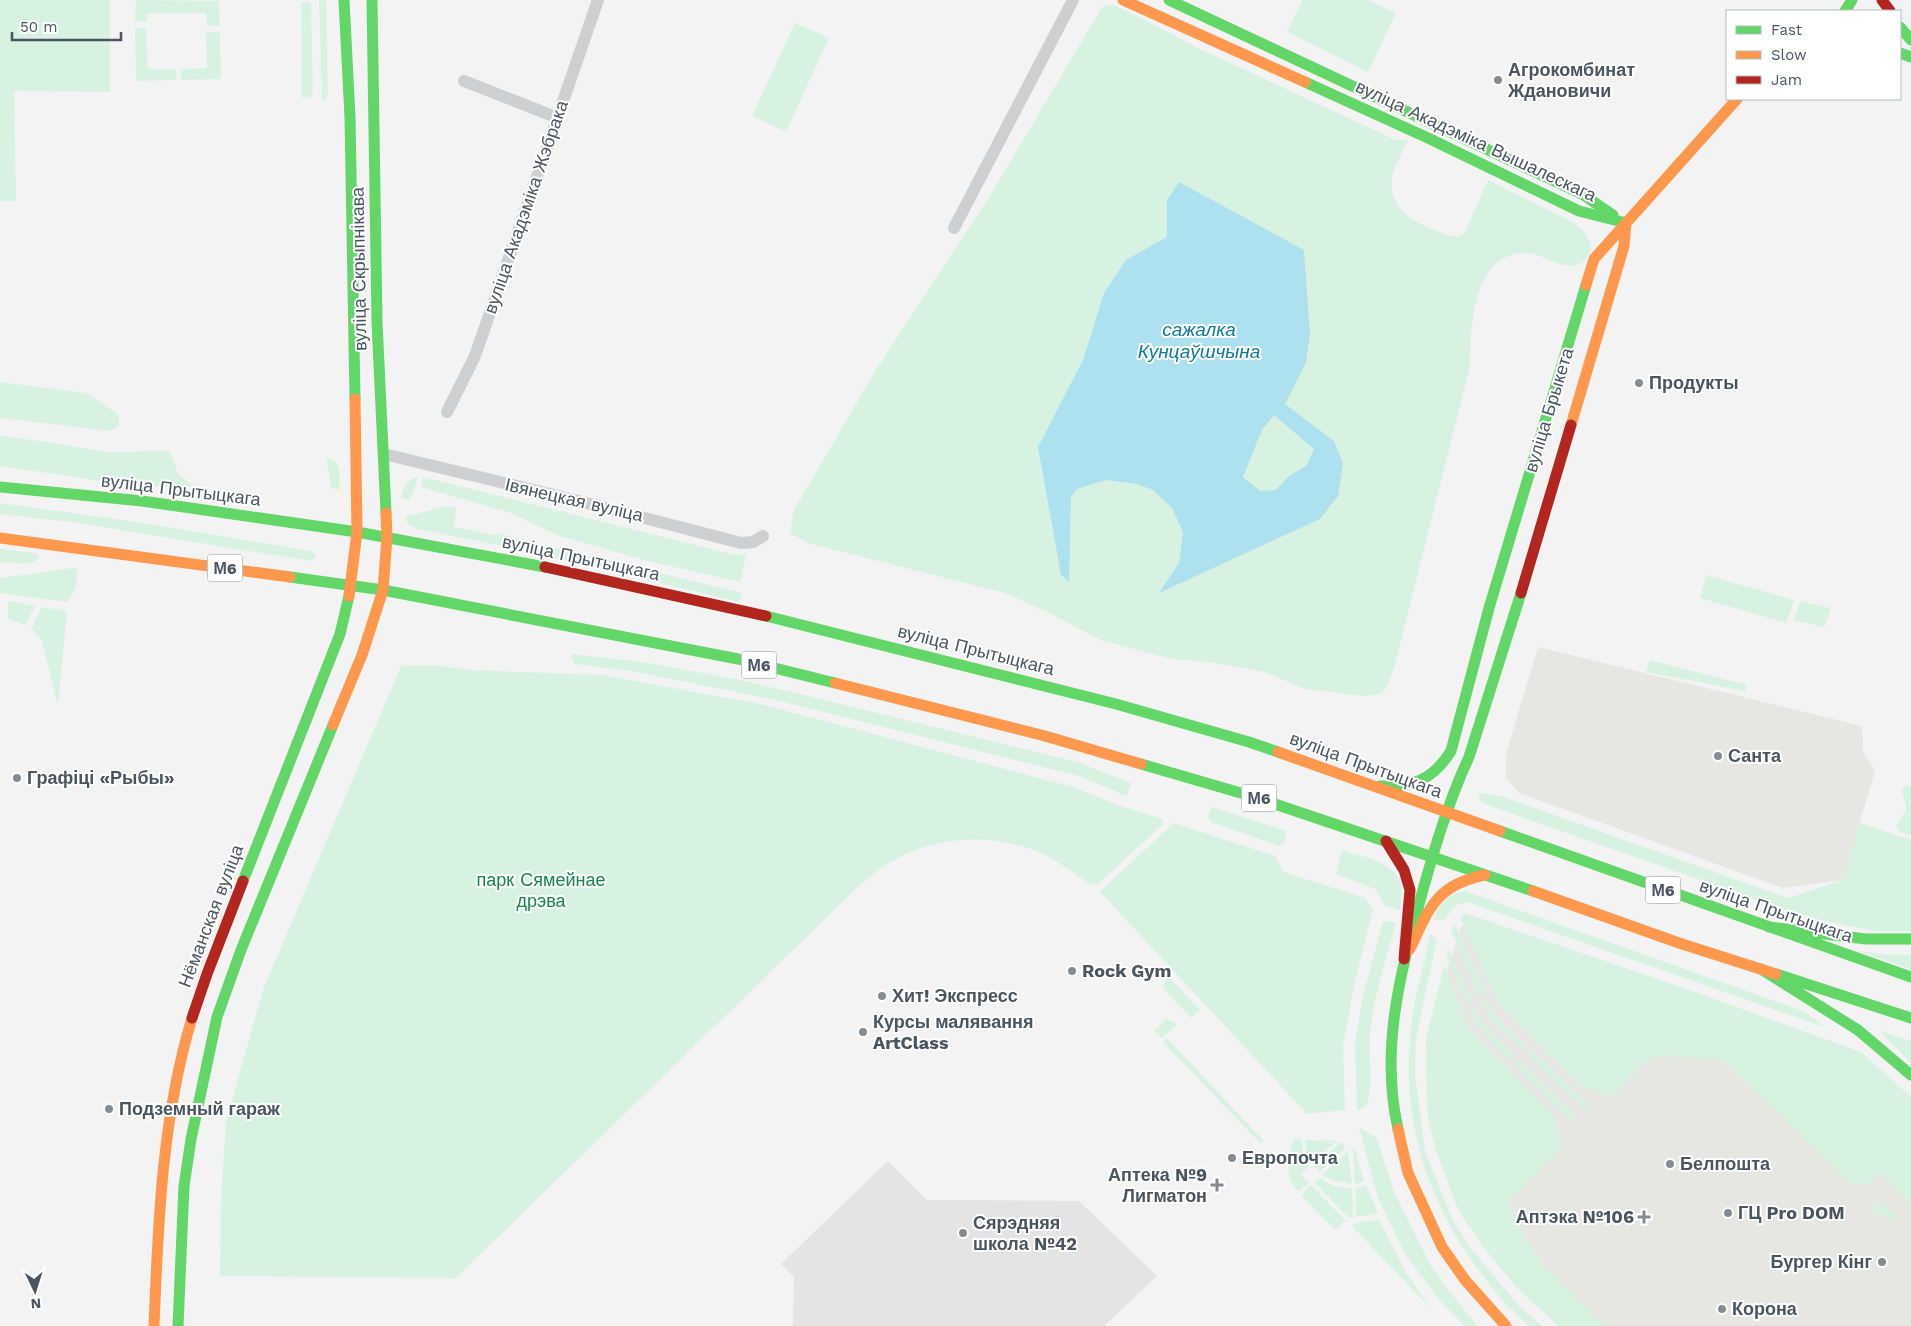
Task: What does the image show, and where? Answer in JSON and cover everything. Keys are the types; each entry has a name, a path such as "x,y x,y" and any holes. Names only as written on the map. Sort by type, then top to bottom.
{"main road":[{"name":"вуліца Скрыпнікава","path":"344,0 350,117 357,532"},
{"name":"вуліца Скрыпнікава","path":"372,0 376,322 387,537"},
{"name":"вуліца Акадэміка Вышалескага","path":"1123,0 1428,138 1578,211 1626,223"},
{"name":"вуліца Акадэміка Вышалескага","path":"1169,0 1582,194 1626,223"},
{"path":"1901,29 1911,40"},
{"name":"вуліца Брыкета","path":"1404,959 1432,856 1459,778 1469,757 1501,611 1566,398 1594,259 1736,100"},
{"name":"вуліца Брыкета","path":"1371,785 1396,787 1414,784 1431,776 1445,762 1451,751 1501,611 1566,398 1624,246 1626,223"},
{"name":"вуліца Прытыцкага","path":"0,487 142,501 387,537 586,575 808,625 1116,704 1249,742 1911,977"},
{"name":"Нёманская вуліца","path":"154,1326 160,1185 166,1140 184,1048 218,944 340,634 351,586 357,532"},
{"path":"178,1326 184,1186 191,1139 217,1017 241,950 362,655 383,590 387,537"},
{"name":"М6","path":"0,538 100,550 383,590 738,660 1016,729 1099,751 1251,796 1432,856 1679,943 1911,1018"},
{"path":"1386,841 1398,858 1410,890 1404,959 1390,1048 1394,1111 1408,1173 1442,1247 1465,1280 1506,1326"},
{"path":"1404,959 1436,898 1453,883 1485,875"},
{"path":"1769,927 1866,939 1911,939"},
{"path":"1762,969 1858,1030 1911,1075"}],"street":[{"name":"вуліца Акадэміка Жэбрака","path":"448,412 475,356 598,0"},
{"path":"954,228 1073,0"},
{"path":"464,81 558,118"},
{"name":"Івянецкая вуліца","path":"384,454 583,502 741,543 753,542 763,536"}],"shaded area":[{"path":"1538,647 1862,726 1863,752 1875,771 1843,880 1783,888 1519,793 1506,778 1506,754"},
{"path":"1480,921 1848,1051 1911,1169 1911,1326 1575,1326 1466,1223 1456,1204 1436,1150 1428,1120 1426,1038 1461,926"},
{"name":"Сярэдняя школа №42","path":"888,1161 927,1200 1079,1201 1157,1276 1104,1326 793,1326 794,1277 781,1264"}],"green space":[{"path":"0,0 110,0 110,92 14,91 16,201 0,201"},
{"path":"136,0 219,1 220,26 207,26 206,13 147,13 147,22 135,21"},
{"path":"319,0 326,0 328,95 322,102"},
{"path":"1303,0 1368,0 1396,13 1368,72 1287,32"},
{"path":"301,2 311,3 313,91 310,98 302,98"},
{"path":"1110,4 1200,49 1396,140 1408,140 1394,171 1391,185 1392,191 1402,211 1423,225 1450,235 1462,235 1488,180 1563,217 1582,229 1590,242 1591,250 1588,257 1579,264 1563,265 1538,255 1526,253 1508,256 1495,265 1485,279 1478,295 1474,314 1470,366 1395,665 1387,687 1380,694 1364,696 1305,689 1265,672 1208,662 1171,659 1101,640 1005,593 807,543 790,533 794,510 874,373 991,194 1102,7"},
{"path":"795,23 829,38 786,132 752,116"},
{"path":"135,28 146,28 148,69 176,69 176,80 136,81"},
{"path":"206,32 220,33 221,79 181,80 181,69 207,68"},
{"path":"0,382 87,393 119,415 119,425 111,431 0,418"},
{"path":"0,435 109,452 170,451 178,474 195,487 127,485 0,466"},
{"path":"326,457 338,466 340,474 339,490 331,487"},
{"path":"418,477 410,500 401,498 406,484"},
{"path":"423,477 735,555 746,554 740,582 648,561 559,536 511,513 421,487"},
{"path":"0,503 131,521 312,551 316,557 311,561 78,523 0,514"},
{"path":"446,506 456,508 454,527 494,535 496,533 742,593 739,602 524,550 418,529 408,524 405,517"},
{"path":"0,549 35,553 39,559 25,563 0,562"},
{"path":"77,569 77,578 74,591 67,602 0,593 0,578"},
{"path":"1706,575 1794,600 1786,623 1700,598"},
{"path":"8,601 35,606 25,625 8,619"},
{"path":"1800,601 1831,608 1824,627 1794,620"},
{"path":"42,607 67,611 58,706 42,641 31,628"},
{"path":"571,654 643,662 741,680 1077,762 1131,783 1127,796 1079,776 772,699 631,671 575,664"},
{"path":"1650,660 1747,685 1745,691 1646,672"},
{"name":"парк Сямейнае дрэва","path":"435,665 470,670 603,675 760,704 1073,787 1118,805 1163,819 1162,825 1098,884 1092,885 1044,854 1000,841 962,840 943,842 908,853 887,864 860,885 456,1278 220,1276 221,1200 226,1122 263,990 401,666"},
{"path":"1906,786 1911,786 1911,835 1900,832 1896,827 1906,810 1902,790"},
{"path":"1484,793 1501,796 1788,898 1843,880 1859,823 1911,840 1911,931 1874,931 1816,919 1783,909 1487,805 1481,801 1478,794"},
{"path":"1212,807 1287,831 1284,842 1279,846 1211,822 1208,817"},
{"path":"1174,823 1275,856 1284,872 1365,898 1373,910 1354,986 1343,1045 1345,1110 1307,1114 1100,891"},
{"path":"1342,850 1377,861 1392,870 1401,885 1400,910 1384,905 1375,889 1336,874"},
{"path":"1465,891 1803,1011 1827,1028 1467,902 1456,905 1444,920 1434,920 1445,900 1454,894"},
{"path":"1465,913 1687,989 1861,1052 1911,1097 1911,1204 1880,1173 1872,1183 1852,1185 1723,1059 1658,1056 1644,1063 1612,1096 1581,1086 1499,1004 1460,917"},
{"path":"1383,921 1396,923 1374,1005 1370,1033 1370,1090 1366,1106 1357,1111 1355,1043 1363,995"},
{"path":"1455,924 1487,993 1479,996 1451,930"},
{"path":"1430,934 1437,939 1416,1039 1415,1073 1425,1151 1453,1221 1470,1247 1519,1306 1542,1326 1529,1326 1516,1315 1474,1263 1453,1232 1424,1166 1415,1131 1410,1095 1409,1058 1412,1019"},
{"path":"1448,949 1473,1001 1468,1006 1446,955"},
{"path":"1858,951 1911,955 1911,969"},
{"path":"1444,966 1470,1030 1554,1115 1562,1147 1508,1203 1522,1231 1545,1266 1605,1326 1558,1326 1518,1289 1483,1247 1456,1204 1436,1150 1428,1120 1426,1066 1428,1030"},
{"path":"1169,977 1200,1010 1191,1018 1165,990 1164,983"},
{"path":"1488,1001 1494,1014 1526,1046 1522,1049 1489,1017 1482,1003"},
{"path":"1474,1008 1480,1020 1515,1056 1510,1060 1477,1025 1470,1010"},
{"path":"1166,1019 1177,1025 1162,1038 1154,1031"},
{"path":"1880,1031 1911,1041 1911,1063"},
{"path":"1167,1038 1264,1141 1260,1143 1163,1042"},
{"path":"1532,1050 1588,1104 1584,1109 1527,1054"},
{"path":"1520,1061 1577,1117 1573,1122 1515,1065"},
{"path":"1359,1127 1377,1138 1394,1192 1432,1268 1477,1326 1465,1326 1441,1302 1405,1254 1378,1198"},
{"path":"1294,1139 1301,1139 1309,1166 1301,1174 1310,1183 1298,1191 1289,1176 1288,1166"},
{"path":"1305,1140 1337,1141 1311,1163 1307,1154"},
{"path":"1340,1142 1346,1147 1320,1172 1314,1166"},
{"path":"1353,1149 1355,1149 1364,1181 1355,1184"},
{"path":"1348,1151 1352,1184 1335,1181 1322,1175"},
{"path":"1319,1178 1334,1186 1352,1189 1353,1217 1349,1218 1314,1182"},
{"path":"1311,1185 1346,1221 1335,1230 1301,1195"},
{"path":"1366,1185 1378,1213 1356,1217 1356,1189"},
{"path":"1879,1202 1899,1220 1874,1213 1875,1204"},
{"path":"1379,1220 1404,1269 1430,1308 1352,1226 1355,1223"}],"water":[{"name":"сажалка Кунцаўшчына","path":"1179,182 1304,250 1310,334 1306,363 1285,404 1334,441 1343,463 1338,496 1320,519 1159,593 1179,563 1183,532 1172,508 1153,490 1137,484 1106,480 1077,489 1071,497 1069,582 1061,575 1038,447 1083,360 1104,293 1126,260 1167,237 1167,200","holes":["1274,415 1314,449 1306,466 1289,476 1276,490 1260,491 1243,477 1262,430"]}],"traffic: fast":[{"path":"344,0 350,117 355,399"},
{"path":"372,0 377,322 386,513"},
{"path":"1169,0 1582,194 1613,215"},
{"path":"1846,10 1852,0"},
{"path":"1901,28 1911,40"},
{"path":"1901,53 1911,57"},
{"path":"1305,82 1428,138 1579,211 1626,223"},
{"path":"1380,786 1402,785 1421,780 1437,769 1451,751 1489,608 1586,285"},
{"path":"0,487 142,501 357,532 545,567"},
{"path":"290,577 383,590 738,659 835,683"},
{"path":"1398,1129 1391,1070 1392,1041 1395,1012 1406,955 1436,844 1454,791 1469,757 1521,593"},
{"path":"243,881 340,634 349,596"},
{"path":"766,616 1116,704 1278,752"},
{"path":"178,1326 184,1186 191,1139 217,1017 241,950 333,725"},
{"path":"1141,764 1251,796 1533,891"},
{"path":"1500,831 1911,977"},
{"path":"1769,927 1866,939 1911,939"},
{"path":"1761,969 1858,1030 1911,1075"},
{"path":"1776,974 1911,1018"}],"traffic: slow":[{"path":"1123,0 1305,82"},
{"path":"1586,285 1594,259 1736,100"},
{"path":"1571,425 1624,246 1626,223"},
{"path":"349,596 357,532 355,399"},
{"path":"333,725 362,655 383,590 387,537 386,513"},
{"path":"0,538 290,577"},
{"path":"835,683 1045,736 1141,764"},
{"path":"1278,752 1500,831"},
{"path":"1410,949 1423,921 1437,900 1445,892 1469,879 1485,875"},
{"path":"1533,891 1679,943 1776,974"},
{"path":"154,1326 163,1170 174,1093 192,1018"},
{"path":"1398,1129 1408,1173 1442,1247 1465,1280 1506,1326"}],"traffic: jam":[{"path":"1882,0 1889,10"},
{"path":"1521,593 1571,425"},
{"path":"545,567 766,616"},
{"path":"1386,841 1404,870 1410,890 1404,959"},
{"path":"192,1018 243,881"}],"place":[{"name":"Агрокомбинат Ждановичи","path":"1498,80"},
{"name":"Продукты","path":"1639,383"},
{"name":"Санта","path":"1718,756"},
{"name":"Графіці «Рыбы»","path":"17,778"},
{"name":"Rock Gym","path":"1072,971"},
{"name":"Хит! Экспресс","path":"882,996"},
{"name":"Курсы малявання ArtClass","path":"863,1032"},
{"name":"Подземный гараж","path":"109,1109"},
{"name":"Европочта","path":"1232,1158"},
{"name":"Белпошта","path":"1670,1164"},
{"name":"Аптека №9 Лигматон","path":"1217,1185"},
{"name":"ГЦ Pro DOM","path":"1728,1213"},
{"name":"Аптэка №106","path":"1644,1217"},
{"name":"Сярэдняя школа №42","path":"963,1233"},
{"name":"Бургер Кінг","path":"1882,1262"},
{"name":"Корона","path":"1722,1309"}]}
